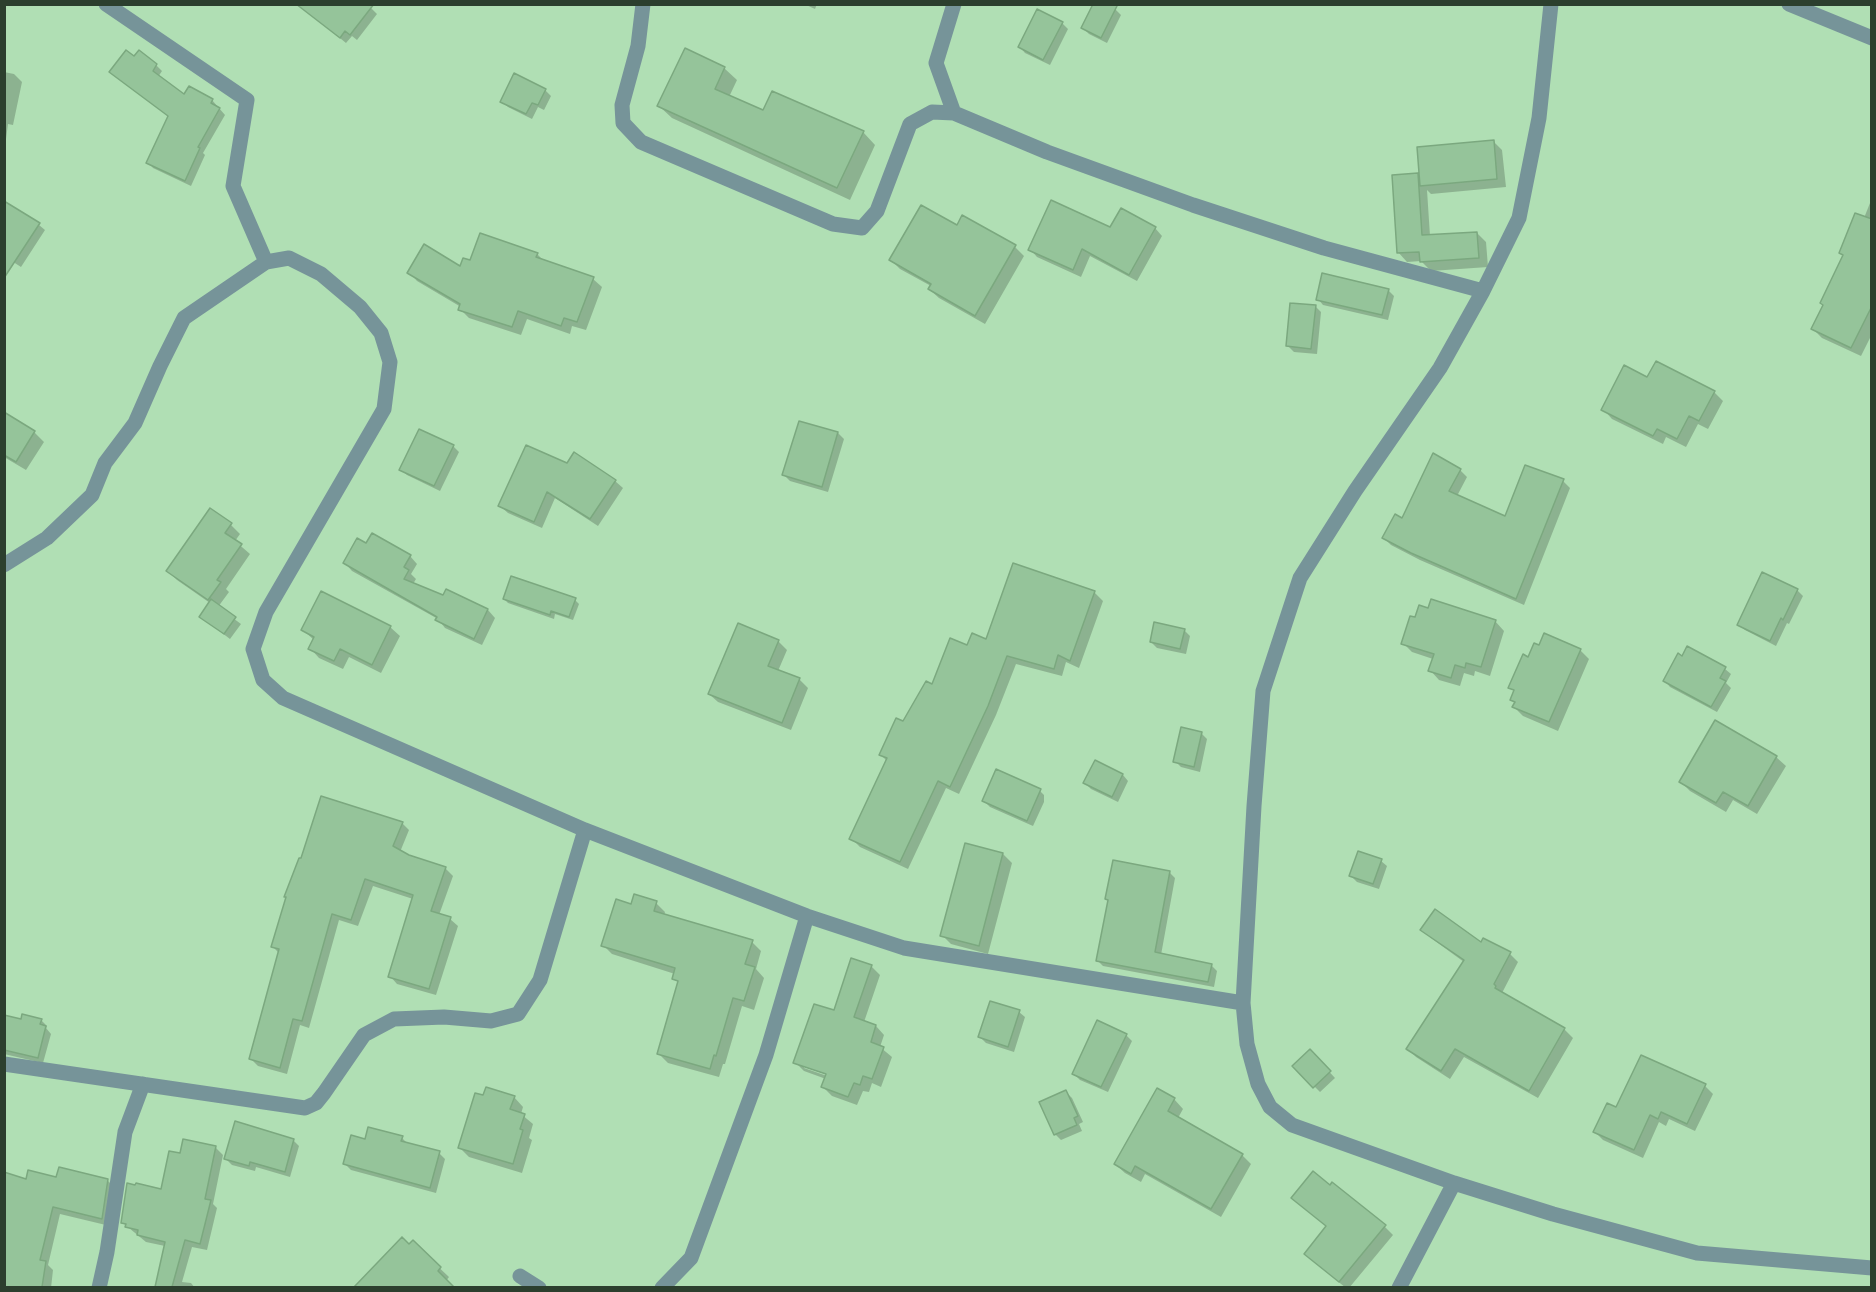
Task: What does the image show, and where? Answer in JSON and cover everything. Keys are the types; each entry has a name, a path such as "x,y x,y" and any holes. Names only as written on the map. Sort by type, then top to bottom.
{"street":[{"path":"106,4 247,100 233,186 266,262"},
{"path":"643,4 638,46 622,105 623,123 641,142 833,224 861,228 877,211 910,124 932,112 954,113 1047,152 1193,205 1324,248 1483,291"},
{"path":"954,4 936,63 954,113"},
{"path":"1551,4 1539,118 1519,218 1483,291 1440,368 1355,491 1300,578 1263,691 1243,1004 1247,1044 1252,1064 1258,1084 1270,1107 1292,1125 1454,1183 1553,1214 1697,1253 1872,1268"},
{"path":"1789,4 1872,38"},
{"path":"4,565 47,538 92,495 105,463 135,423 184,318 266,262 289,258 321,274 360,307 381,333 390,362 384,409 266,612 253,649 263,680 283,698 585,830 807,916 904,948 1243,1004"},
{"path":"4,1064 305,1108 316,1103 364,1035 394,1019 444,1017 491,1021 518,1014 540,980 585,830"},
{"path":"662,1287 691,1258 766,1055 807,916"},
{"path":"99,1287 107,1252 125,1132 143,1084"},
{"path":"1399,1287 1454,1183"},
{"path":"520,1276 539,1287"}],"building":[{"path":"296,4 374,4 350,35 345,31 340,38"},
{"path":"1093,4 1118,4 1101,38 1081,28"},
{"path":"1037,9 1063,22 1043,60 1018,47"},
{"path":"685,48 725,67 715,89 763,110 772,91 864,131 837,188 657,106"},
{"path":"126,50 134,56 139,50 157,64 153,71 184,94 189,86 213,99 211,103 220,108 198,147 200,148 185,181 146,163 168,116 109,72"},
{"path":"514,73 546,89 538,105 532,103 526,114 500,102"},
{"path":"1494,140 1497,179 1420,186 1417,147"},
{"path":"1418,173 1422,235 1477,232 1479,258 1420,262 1419,252 1397,253 1392,175"},
{"path":"1051,200 1110,227 1121,208 1156,227 1129,275 1082,249 1073,270 1028,250"},
{"path":"4,201 40,223 4,278"},
{"path":"921,205 957,225 962,215 1016,245 975,316 928,289 931,284 889,260"},
{"path":"1855,213 1872,219 1872,306 1851,348 1811,329 1823,305 1820,303 1843,255 1839,253"},
{"path":"480,233 538,253 536,257 594,277 577,322 564,318 561,326 518,311 512,327 458,310 460,304 407,273 424,244 460,266 463,258 470,260"},
{"path":"1322,273 1389,289 1382,315 1316,300"},
{"path":"1290,303 1316,305 1311,349 1286,346"},
{"path":"1656,361 1715,391 1699,421 1689,416 1677,439 1657,429 1653,436 1601,410 1624,365 1647,377"},
{"path":"4,412 35,431 16,462 4,455"},
{"path":"799,421 838,432 822,487 782,475"},
{"path":"419,429 454,445 434,486 399,470"},
{"path":"526,445 567,463 574,452 616,480 590,519 547,492 534,522 498,506"},
{"path":"1433,453 1461,469 1449,491 1505,516 1525,465 1564,479 1516,599 1382,538 1395,514 1402,518"},
{"path":"210,508 232,523 225,533 242,544 217,580 221,582 208,600 166,571"},
{"path":"372,533 411,555 404,567 409,570 404,579 443,595 446,589 488,609 474,639 435,620 437,617 343,563 357,538 366,543"},
{"path":"1013,563 1095,591 1070,661 1058,655 1054,669 1007,656 988,706 950,787 938,781 900,862 849,839 887,758 879,755 896,718 903,721 926,681 932,684 950,638 967,645 972,633 986,639"},
{"path":"1762,572 1798,589 1770,641 1737,625"},
{"path":"511,576 576,598 569,617 551,611 550,615 503,599"},
{"path":"321,591 391,626 372,665 340,649 334,661 308,649 314,637 301,630"},
{"path":"211,599 236,617 224,634 199,617"},
{"path":"1431,599 1496,620 1481,667 1466,663 1465,668 1455,665 1451,678 1428,671 1434,654 1401,644 1410,616 1415,617 1419,605 1428,608"},
{"path":"1154,622 1185,629 1180,649 1150,642"},
{"path":"738,623 779,640 768,666 800,678 782,723 708,694"},
{"path":"1544,633 1581,649 1549,722 1512,707 1515,702 1510,700 1514,690 1508,688 1523,654 1528,657 1534,643 1539,645"},
{"path":"1687,646 1726,667 1720,678 1726,681 1711,707 1663,681 1678,653 1682,656"},
{"path":"1715,720 1777,756 1748,806 1723,792 1716,803 1679,782"},
{"path":"1181,727 1202,732 1194,767 1173,762"},
{"path":"1095,760 1123,774 1112,797 1083,783"},
{"path":"996,769 1041,789 1027,821 982,801"},
{"path":"321,796 403,822 393,846 409,855 446,867 431,911 451,917 429,989 388,977 413,895 365,879 351,920 332,914 302,1021 293,1019 280,1068 249,1059 279,949 271,947 286,897 284,897 299,858 301,858"},
{"path":"965,843 1003,853 979,946 940,936"},
{"path":"1358,851 1382,859 1373,884 1349,876"},
{"path":"1113,860 1170,871 1155,952 1212,964 1208,982 1096,961"},
{"path":"634,894 657,901 654,911 753,940 745,964 755,967 744,1001 733,998 710,1069 657,1054 678,981 672,979 675,968 601,946 616,899 631,904"},
{"path":"1435,909 1481,942 1483,938 1511,952 1494,984 1495,988 1565,1028 1529,1091 1455,1049 1441,1071 1406,1049 1464,960 1420,930"},
{"path":"851,958 872,965 854,1017 876,1025 871,1042 884,1047 872,1079 863,1076 860,1085 854,1083 848,1097 821,1087 826,1074 793,1063 814,1004 834,1010"},
{"path":"990,1001 1020,1010 1008,1047 978,1037"},
{"path":"22,1014 42,1019 40,1024 46,1026 38,1058 4,1050 4,1015 21,1019"},
{"path":"1097,1020 1127,1034 1101,1087 1072,1074"},
{"path":"1310,1049 1331,1071 1313,1088 1292,1066"},
{"path":"1641,1055 1706,1084 1687,1124 1661,1112 1658,1119 1650,1115 1634,1150 1593,1132 1607,1103 1616,1107"},
{"path":"486,1087 515,1096 510,1109 525,1114 513,1164 458,1148 475,1093 483,1095"},
{"path":"1157,1088 1175,1098 1168,1111 1243,1154 1211,1209 1135,1166 1131,1174 1114,1164"},
{"path":"1066,1090 1078,1116 1074,1118 1077,1125 1054,1135 1039,1102"},
{"path":"235,1121 294,1139 285,1172 250,1162 249,1166 224,1159"},
{"path":"368,1127 403,1136 401,1141 440,1151 430,1188 343,1164 351,1135 365,1139"},
{"path":"183,1139 216,1146 205,1199 211,1200 200,1244 185,1240 172,1287 155,1287 165,1242 137,1235 138,1230 125,1227 126,1224 121,1223 127,1183 161,1189 169,1151 180,1153"},
{"path":"59,1167 108,1179 102,1219 53,1207 40,1260 46,1261 42,1287 4,1287 4,1172 26,1179 28,1170 56,1177"},
{"path":"1313,1171 1330,1185 1332,1182 1386,1225 1339,1282 1304,1254 1326,1226 1291,1198"},
{"path":"402,1237 409,1244 413,1240 441,1267 438,1271 454,1287 354,1287"}]}
